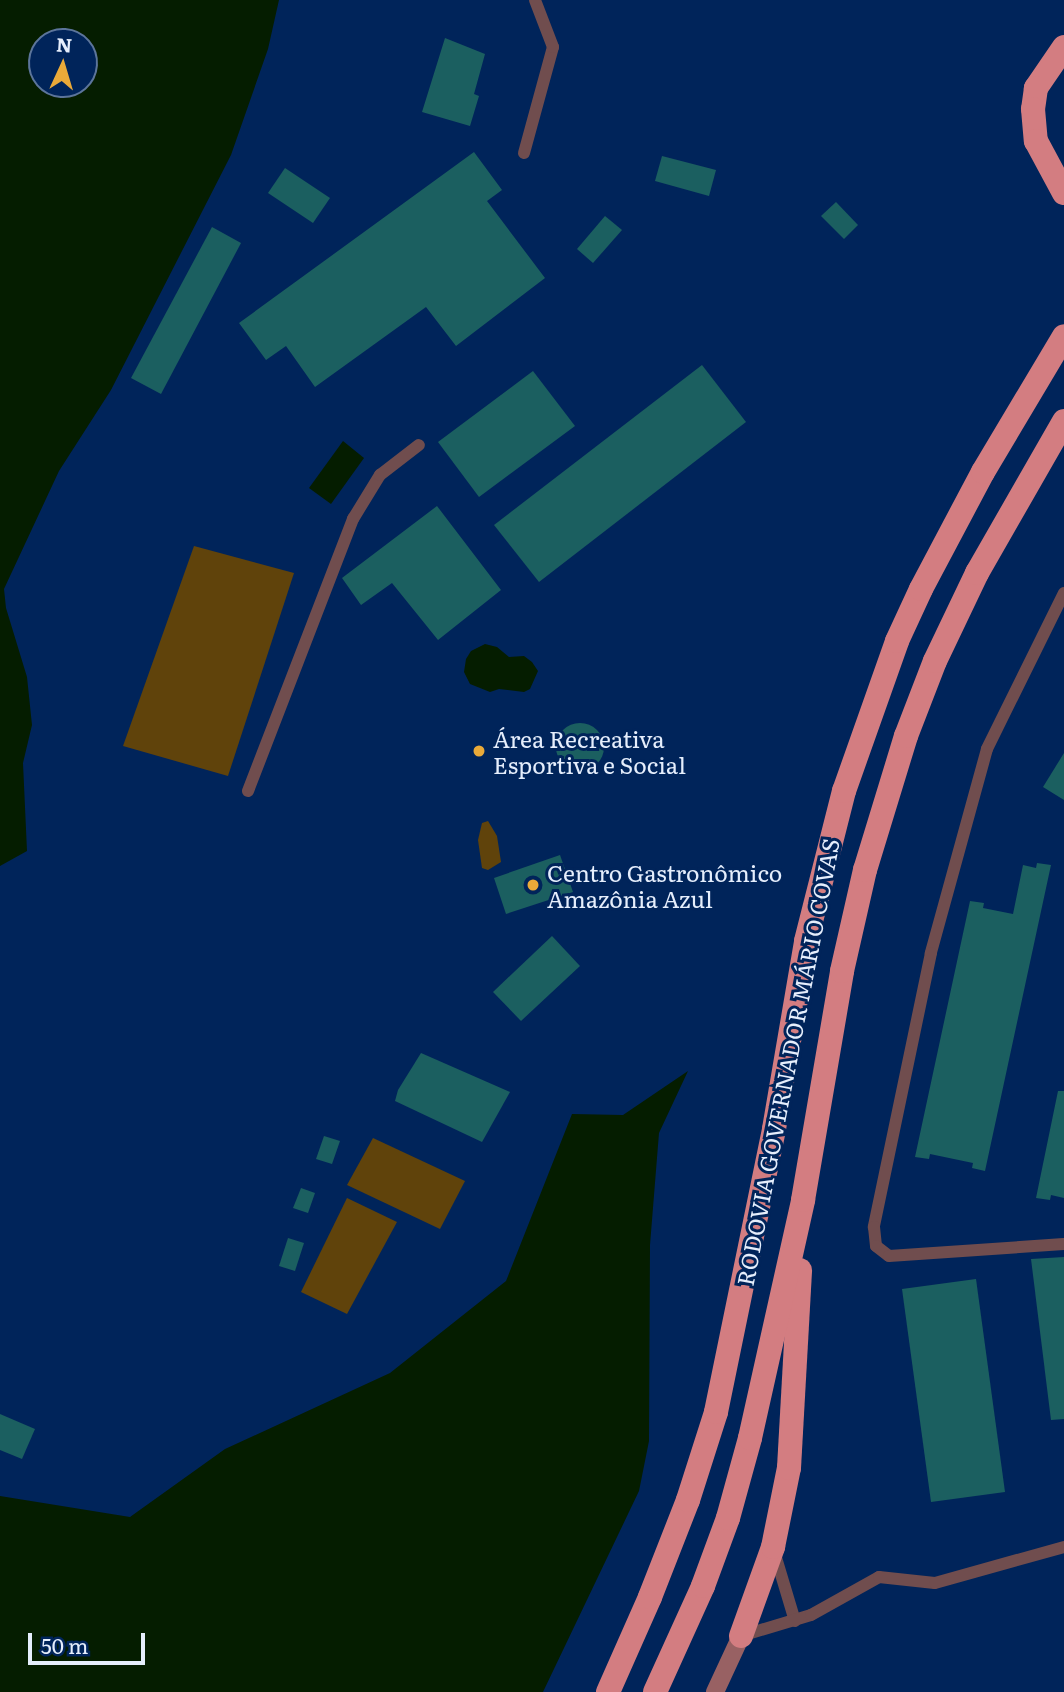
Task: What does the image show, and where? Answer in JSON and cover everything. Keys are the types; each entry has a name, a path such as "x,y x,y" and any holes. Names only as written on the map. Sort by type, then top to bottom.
{"highway":[{"path":"1064,47 1036,88 1033,109 1036,141 1064,193"},
{"path":"1064,69 1048,92 1044,115 1052,146 1064,166"},
{"name":"RODOVIA GOVERNADOR MÁRIO COVAS","path":"608,1692 650,1597 688,1500 716,1412 774,1129 806,941 844,792 897,641 921,589 983,472 1064,336"},
{"name":"RODOVIA GOVERNADOR MÁRIO COVAS","path":"654,1692 703,1586 735,1494 770,1355 803,1200 842,971 865,870 906,736 935,662 977,573 1064,421"},
{"path":"741,1636 773,1547 789,1468 803,1200"}],"main road":[{"path":"715,1692 741,1636"}],"street":[{"path":"524,153 554,47 535,0"},
{"path":"248,791 353,519 380,475 419,445"},
{"path":"1064,593 986,749 931,953 874,1227 876,1246 889,1256 1064,1244"},
{"path":"773,1547 795,1621"},
{"path":"741,1636 811,1615 878,1577 935,1583 1064,1547"}],"shaded area":[{"path":"0,0 279,0 268,49 231,155 111,390 59,471 4,589 6,608 27,677 32,725 23,763 27,851 0,866"},
{"path":"343,441 364,458 331,504 309,488"},
{"path":"194,546 294,573 228,776 123,746"},
{"path":"485,644 497,647 509,657 524,656 532,662 538,671 530,689 524,692 499,689 490,692 470,684 464,672 466,659 471,651"},
{"path":"488,821 497,836 501,862 488,870 482,868 478,840 482,823"},
{"path":"688,1071 659,1133 650,1245 649,1441 639,1491 543,1692 0,1692 0,1496 130,1517 225,1449 390,1373 506,1281 572,1114 623,1115"},
{"path":"373,1138 465,1181 440,1229 347,1185"},
{"path":"347,1198 397,1222 347,1314 301,1292"}],"building":[{"path":"445,38 485,54 474,94 479,96 470,126 422,112"},
{"path":"474,152 502,190 487,201 545,278 456,346 426,307 315,387 286,346 266,360 239,323"},
{"path":"662,156 716,170 709,196 655,181"},
{"path":"285,168 330,198 313,223 268,193"},
{"path":"836,202 858,225 844,239 821,216"},
{"path":"605,216 622,230 593,263 577,249"},
{"path":"212,227 241,243 161,394 131,378"},
{"path":"702,365 746,422 539,582 494,525"},
{"path":"533,371 575,426 479,497 438,442"},
{"path":"437,506 501,590 438,640 392,583 361,605 342,578"},
{"path":"580,723 597,730 604,747 597,764 580,771 563,764 556,747 563,730"},
{"path":"1064,753 1064,800 1043,787"},
{"name":"Centro Gastronômico Amazônia Azul","path":"560,855 573,892 506,914 494,878"},
{"path":"1037,863 1051,865 985,1171 972,1168 973,1163 930,1154 929,1159 915,1157 970,901 984,903 983,908 1013,914 1023,865 1036,868"},
{"path":"552,936 580,966 521,1021 493,992"},
{"path":"421,1053 510,1092 482,1142 395,1101 398,1090"},
{"path":"1058,1091 1064,1091 1064,1198 1051,1195 1050,1200 1036,1198"},
{"path":"324,1136 340,1141 332,1164 316,1159"},
{"path":"301,1188 315,1193 308,1213 293,1208"},
{"path":"288,1238 304,1243 295,1271 279,1266"},
{"path":"1064,1257 1064,1419 1051,1420 1031,1259"},
{"path":"976,1279 1005,1492 931,1502 902,1289"},
{"path":"0,1414 35,1429 22,1459 0,1450"}],"place":[{"name":"Área Recreativa Esportiva e Social","path":"479,751"},
{"name":"Centro Gastronômico Amazônia Azul","path":"533,885"}]}
